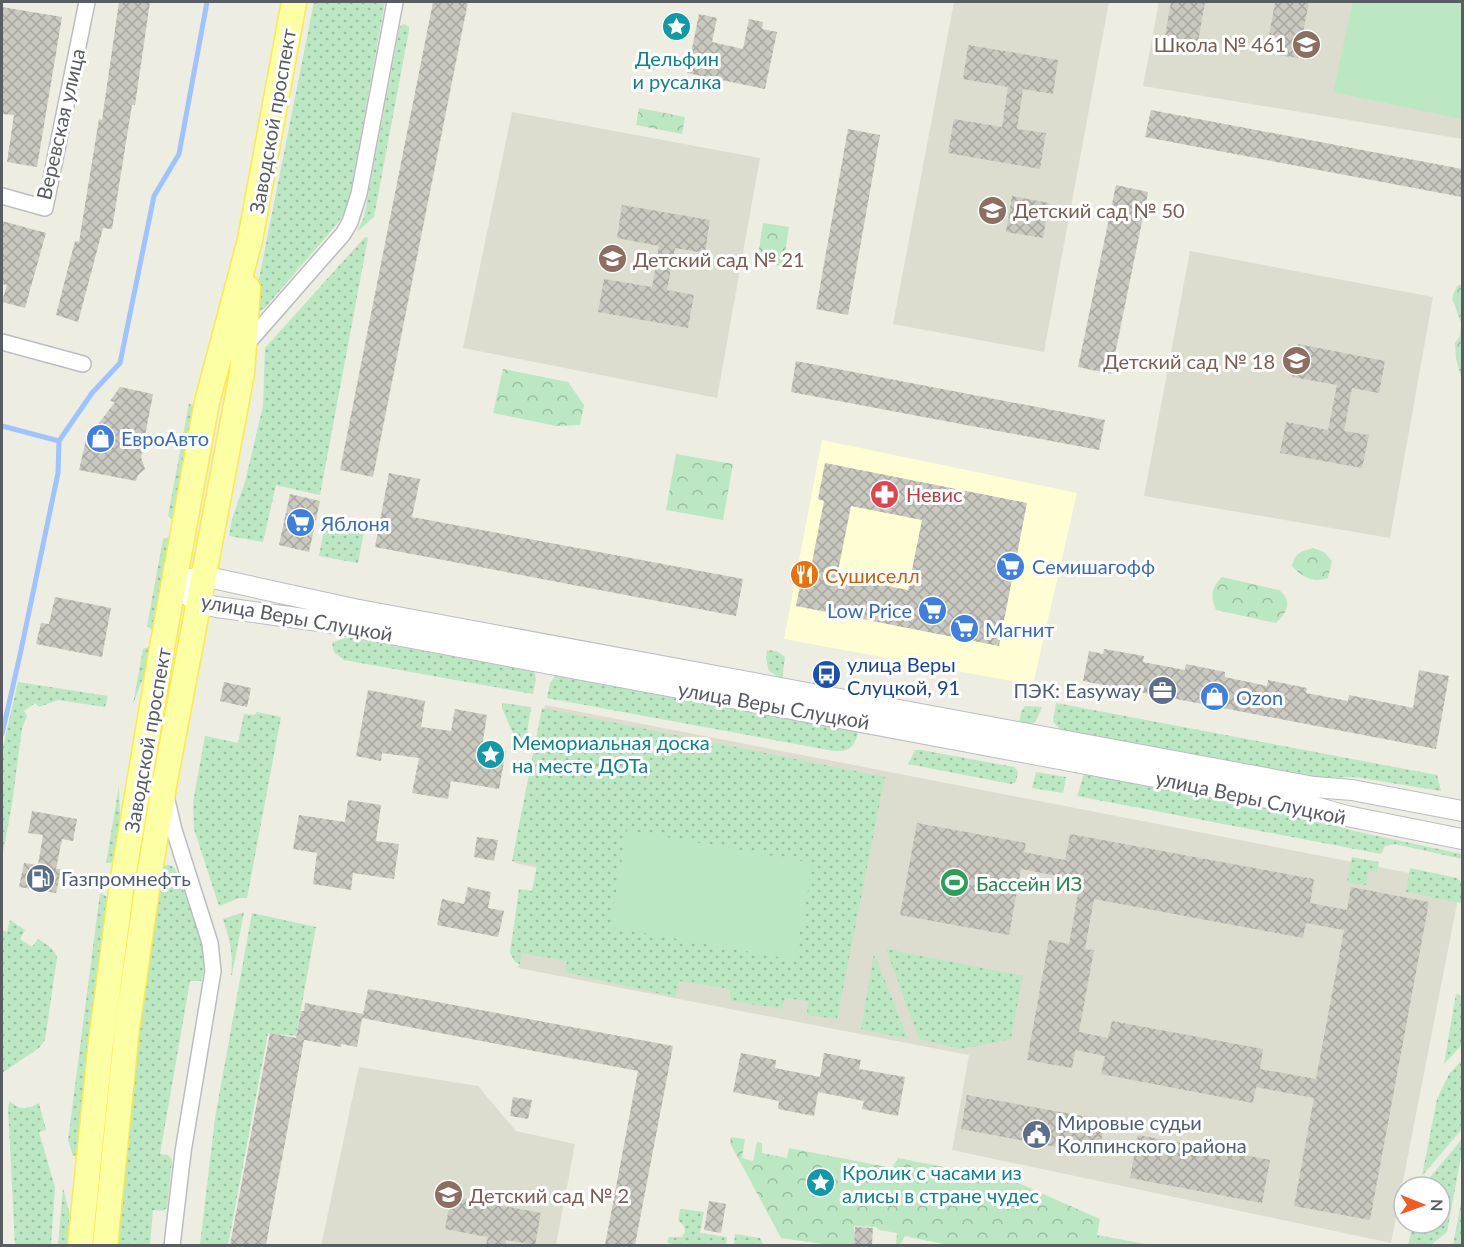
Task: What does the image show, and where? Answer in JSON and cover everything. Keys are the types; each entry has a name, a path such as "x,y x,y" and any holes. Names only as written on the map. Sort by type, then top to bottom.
{"main road":[{"name":"Заводской проспект","path":"80,1245 101,1041 122,884 163,642 207,402 250,240 294,2"},
{"name":"Заводской проспект","path":"105,1245 128,1028 164,786 242,373 250,240"}],"street":[{"name":"Веревская улица","path":"2,196 45,208 87,2"},
{"path":"245,346 343,234 350,222 359,194 395,2"},
{"path":"2,342 83,364"},
{"name":"улица Веры Слуцкой","path":"175,585 203,576 354,609 1031,736 1314,788 1352,790 1462,811"},
{"name":"улица Веры Слуцкой","path":"175,585 198,603 248,613 326,622 878,724 1311,806 1347,816 1462,839"},
{"path":"164,786 174,830 210,943 213,971 183,1152 172,1245"}],"shaded area":[{"name":"Детский сад № 50","path":"954,2 1109,2 1044,352 893,324"},
{"name":"Школа № 461","path":"1159,2 1462,2 1462,139 1143,86"},
{"name":"Детский сад № 21","path":"512,112 760,158 717,398 463,348"},
{"name":"Детский сад № 18","path":"1190,251 1433,297 1390,538 1144,496"},
{"path":"822,440 1077,493 1033,685 784,639"},
{"path":"545,705 1461,883 1404,1175 1392,1175 1391,1243 952,1150 969,1055 518,968 537,868 515,863"},
{"name":"Детский сад № 2","path":"359,1067 478,1086 516,1131 575,1144 556,1245 321,1246"}],"green space":[{"path":"314,2 385,2 351,189 344,214 264,309 257,311 254,304"},
{"path":"1353,2 1462,2 1462,119 1333,92"},
{"path":"404,24 409,27 409,30 374,217 357,232 364,217 400,26"},
{"path":"639,108 685,117 682,134 636,125"},
{"path":"763,223 789,227 783,266 757,262"},
{"path":"365,237 368,238 320,495 276,485 263,542 229,536 232,519 245,482 263,406 265,348"},
{"path":"1462,284 1462,380 1456,359 1455,343 1460,336 1461,323 1452,298 1457,286"},
{"path":"503,369 568,382 584,405 580,425 556,426 493,413"},
{"path":"189,403 196,407 175,521 168,516"},
{"path":"676,454 733,464 723,520 666,510"},
{"path":"326,519 365,526 358,563 319,556"},
{"path":"172,536 155,632 147,626 163,539"},
{"path":"1313,548 1324,552 1332,561 1328,578 1318,580 1308,578 1292,566 1299,554"},
{"path":"1222,577 1279,590 1287,603 1283,615 1276,623 1216,610 1213,592"},
{"path":"344,638 534,671 536,679 533,694 344,660 334,652 332,643"},
{"path":"152,646 150,660 133,704 143,649"},
{"path":"767,650 776,651 785,657 782,679 769,671 766,659"},
{"path":"556,675 858,732 850,748 844,751 834,751 547,698 550,683"},
{"path":"18,682 108,696 105,707 58,700 39,707 35,703 24,711 27,716 22,728 2,858 2,751"},
{"path":"502,703 531,707 526,740 515,738"},
{"path":"1056,703 1437,775 1441,791 1355,777 1319,778 1061,730 1053,722"},
{"path":"1025,706 1042,707 1036,721 1030,725 1019,724 1021,712"},
{"path":"542,708 885,777 837,1019 807,1015 808,1001 785,998 782,1009 731,1001 730,989 679,981 675,997 565,972 567,961 522,953 520,964 515,962 510,953 519,889 532,891 537,865 512,861"},
{"path":"257,712 281,717 247,898 239,898 219,906 194,829 193,802 205,736 238,743 244,714 254,715"},
{"path":"915,750 1014,767 1018,772 1016,782 1011,784 908,764"},
{"path":"1036,772 1066,777 1063,793 1032,788"},
{"path":"1084,774 1307,816 1354,831 1462,854 1462,859 1395,844 1385,846 1381,854 1077,796"},
{"path":"119,786 118,847 111,863 106,863"},
{"path":"627,830 813,863 795,960 610,927"},
{"path":"1352,857 1379,862 1377,872 1369,871 1366,885 1347,882"},
{"path":"168,865 175,869 196,925 201,941 204,969 201,981 190,981 160,1154 168,1155 172,1160 167,1208 162,1211 153,1210 150,1245 117,1246 140,1018 162,871 164,866"},
{"path":"1410,868 1457,878 1462,883 1462,903 1406,892"},
{"path":"100,893 108,899 77,1155 73,1156 68,1140"},
{"path":"244,912 231,975 231,953 223,919"},
{"path":"252,913 316,927 296,1036 268,1033 228,1245 200,1245 215,1118"},
{"path":"10,920 25,930 20,939 32,947 38,939 52,949 57,958 45,1040 39,1048 2,1073 2,930 7,932"},
{"path":"886,949 1023,976 1011,1039 962,1049 919,1039"},
{"path":"874,953 908,1039 861,1029"},
{"path":"1456,994 1462,996 1462,1045 1444,1064"},
{"path":"1462,1060 1462,1129 1422,1175 1437,1099 1449,1074"},
{"path":"10,1101 24,1108 39,1103 46,1130 39,1132 55,1187 51,1245 15,1245 8,1107"},
{"path":"731,1137 745,1139 742,1158 753,1161 757,1142 762,1143 762,1153 787,1158 789,1148 892,1168 898,1158 1014,1181 1100,1219 1097,1235 1151,1245 952,1246 905,1236 900,1245 896,1245 897,1233 879,1230 876,1227 854,1226 854,1245 830,1245 781,1238 730,1143"},
{"path":"1462,1139 1452,1205 1452,1175 1432,1175"},
{"path":"63,1188 70,1215 68,1245 58,1246"},
{"path":"1462,1197 1462,1245 1453,1245"},
{"path":"680,1210 704,1212 700,1233 727,1237 726,1245 673,1245 667,1242 669,1237 682,1237 685,1232 684,1226 678,1220"},
{"path":"735,1234 760,1238 764,1245 734,1245"},
{"path":"1410,1235 1443,1235 1431,1245 1408,1245"}],"building":[{"path":"119,2 150,2 135,105 132,105 112,229 103,228 78,322 56,315 75,241 79,242 99,119 102,120"},
{"path":"433,2 468,2 373,477 340,470"},
{"path":"1171,2 1205,2 1198,42 1165,36"},
{"path":"1275,2 1309,2 1298,58 1266,53"},
{"path":"2,7 62,17 37,167 7,162 14,115 2,114"},
{"path":"699,14 717,18 712,42 743,49 749,19 763,22 762,29 777,32 765,89 687,73"},
{"path":"968,45 1058,60 1053,94 1023,89 1017,129 1046,133 1040,169 948,153 954,119 1002,127 1008,87 963,79"},
{"path":"1151,110 1462,169 1462,197 1145,137"},
{"path":"848,129 880,135 848,315 816,309"},
{"path":"1116,185 1148,192 1111,374 1078,367"},
{"path":"1012,196 1049,203 1043,238 1006,232"},
{"path":"622,205 710,220 705,253 675,248 667,290 694,295 688,328 598,312 604,279 652,287 659,246 617,238"},
{"path":"2,221 46,233 25,308 2,302 7,285 2,284"},
{"path":"1298,344 1385,361 1379,393 1352,388 1344,431 1369,435 1362,468 1280,453 1286,422 1328,430 1337,385 1292,377"},
{"path":"796,361 1105,420 1099,450 791,392"},
{"path":"120,387 153,394 141,457 145,469 138,475 136,481 79,470 86,440 115,402 110,401"},
{"path":"825,463 1027,503 999,646 796,606 803,571 810,573 824,501 818,499","holes":["851,506 922,520 908,590 837,576"]},
{"path":"389,473 420,479 412,517 743,579 736,616 375,547"},
{"name":"Яблоня","path":"290,494 320,501 309,552 279,545"},
{"path":"55,597 111,608 102,657 36,644 41,623 49,624"},
{"path":"1104,649 1144,656 1143,662 1185,670 1186,664 1225,672 1225,677 1267,686 1268,680 1307,688 1306,693 1348,701 1349,695 1413,708 1419,670 1449,676 1436,749 1083,681 1089,651 1103,654"},
{"path":"224,682 251,688 247,707 220,701"},
{"path":"368,690 425,701 421,727 451,731 455,709 487,715 482,747 506,751 499,789 451,781 448,799 412,793 419,758 382,753 381,761 356,756"},
{"path":"348,800 381,805 376,841 399,844 394,879 353,873 351,890 313,884 317,853 293,849 299,815 345,822"},
{"path":"32,811 77,819 73,841 62,839 56,869 61,869 56,893 19,887 24,863 38,865 43,835 28,833"},
{"path":"917,823 1026,843 1024,852 1065,860 1070,834 1314,879 1310,903 1347,910 1351,887 1429,902 1370,1220 1294,1206 1314,1098 1256,1087 1253,1103 1101,1074 1105,1056 1075,1050 1072,1068 1027,1060 1049,940 1069,944 1078,894 1060,891 1062,877 1021,869 1009,935 900,915","holes":["1094,899 1303,938 1306,923 1344,930 1316,1079 1260,1069 1263,1049 1112,1021 1108,1038 1079,1032 1094,950 1085,949"]},
{"path":"477,837 498,840 494,861 474,857"},
{"path":"468,887 491,892 488,908 504,911 498,937 437,925 442,899 464,904"},
{"path":"368,989 673,1046 635,1245 605,1245 638,1071 362,1018 357,1047 341,1044 341,1047 300,1039 304,1040 266,1245 230,1245 270,1033 296,1038 301,1011 304,1011 305,1003 363,1014"},
{"path":"741,1053 776,1060 775,1068 820,1077 824,1053 861,1060 859,1069 905,1077 898,1116 862,1109 864,1101 818,1092 814,1116 778,1109 779,1101 733,1092"},
{"path":"967,1095 1105,1120 1099,1155 961,1129"},
{"path":"513,1097 532,1100 528,1119 510,1116"},
{"path":"1138,1135 1270,1160 1262,1203 1130,1178"},
{"path":"451,1196 541,1213 535,1245 506,1240 506,1245 486,1245 488,1237 445,1229"},
{"path":"709,1201 726,1204 721,1233 704,1230"},
{"path":"855,1227 873,1228 872,1244 854,1244"}],"waterway":[{"path":"2,734 58,473 59,441 92,393 120,363 154,196 179,154 207,2"},
{"path":"2,426 59,441"}],"place":[{"name":"Дельфин и русалка","path":"677,27"},
{"name":"Школа № 461","path":"1307,44"},
{"name":"Детский сад № 50","path":"992,210"},
{"name":"Детский сад № 21","path":"612,259"},
{"name":"Детский сад № 18","path":"1296,361"},
{"name":"ЕвроАвто","path":"100,438"},
{"name":"Невис","path":"885,494"},
{"name":"Яблоня","path":"300,523"},
{"name":"Семишагофф","path":"1011,566"},
{"name":"Сушиселл","path":"804,575"},
{"name":"Low Price","path":"933,610"},
{"name":"Магнит","path":"964,629"},
{"name":"улица Веры Слуцкой, 91","path":"826,675"},
{"name":"ПЭК: Easyway","path":"1162,690"},
{"name":"Ozon","path":"1215,697"},
{"name":"Мемориальная доска на месте ДОТа","path":"491,754"},
{"name":"Газпромнефть","path":"40,878"},
{"name":"Бассейн ИЗ","path":"955,883"},
{"name":"Мировые судьи Колпинского района","path":"1036,1134"},
{"name":"Кролик с часами из алисы в стране чудес","path":"821,1183"},
{"name":"Детский сад № 2","path":"448,1195"}]}
